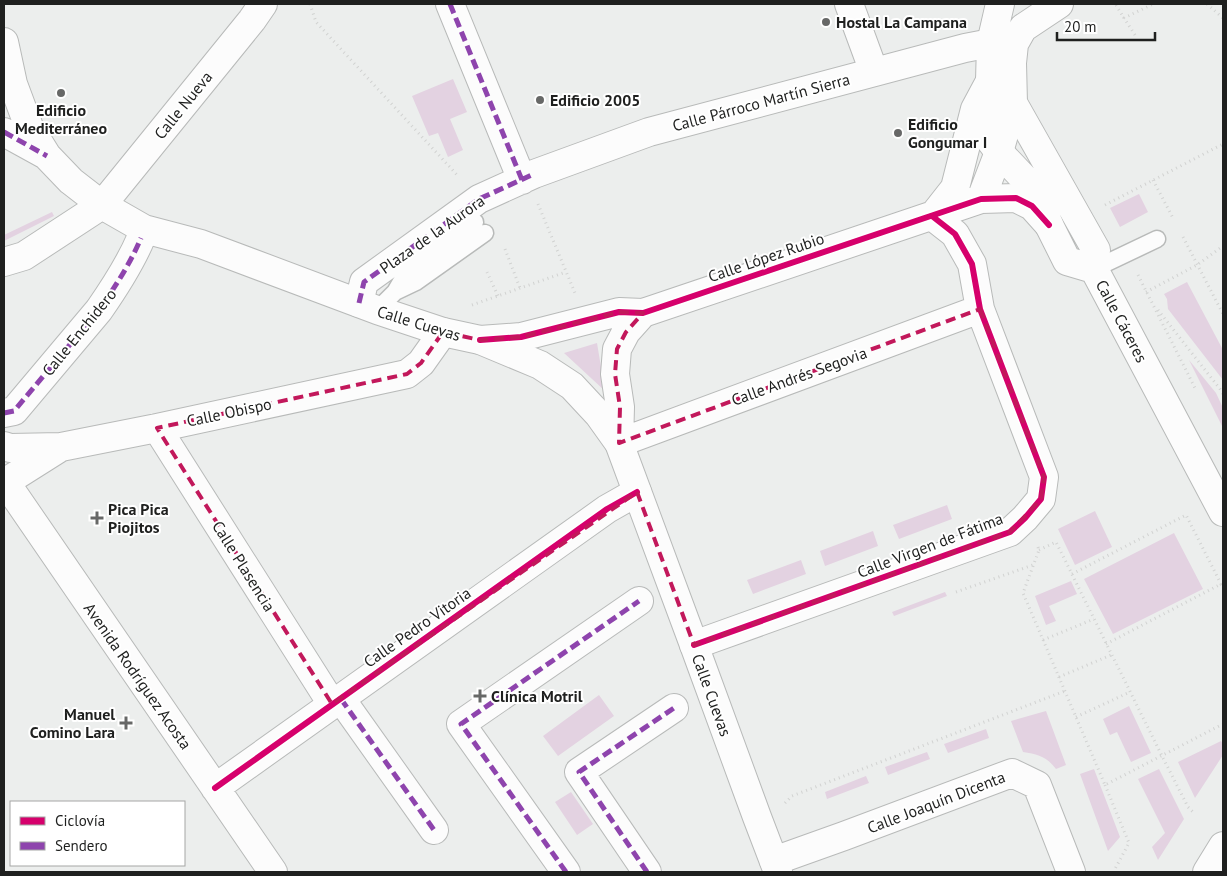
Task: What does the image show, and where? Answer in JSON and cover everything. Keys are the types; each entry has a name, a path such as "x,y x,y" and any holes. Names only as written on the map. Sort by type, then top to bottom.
{"street":[{"path":"450,4 527,177"},
{"path":"849,4 874,72"},
{"path":"932,216 955,188 975,109 990,81 991,42 1000,4"},
{"path":"981,199 1013,103 1012,63 1014,44 1023,28 1059,4"},
{"name":"Calle Nueva","path":"4,262 24,256 102,205 253,9"},
{"path":"4,42 13,84 29,127 47,156"},
{"name":"Calle Párroco Martín Sierra","path":"527,177 649,132 991,42"},
{"name":"Calle López Rubio","path":"990,81 996,100 987,126 990,140 998,152 1035,190 1049,225 1067,261 1094,269"},
{"name":"Calle Cáceres","path":"1013,103 1096,250 1094,269 1223,512"},
{"path":"4,132 47,156"},
{"name":"Calle Cuevas","path":"47,156 71,181 102,205 144,229 201,244 377,302 442,332 480,340 540,365 572,386 598,415 618,442 776,867"},
{"name":"Plaza de la Aurora","path":"377,302 364,282 480,218 527,177"},
{"name":"Calle López Rubio","path":"480,340 521,337 619,312 643,313 981,199 1016,198 1032,206 1049,225"},
{"name":"Calle Virgen de Fátima","path":"694,645 1010,532 1041,499 1044,477 980,309 972,264 956,234 932,216"},
{"name":"Calle Enchidero","path":"4,413 14,411 99,310 132,259 141,238"},
{"name":"Calle Andrés Segovia","path":"618,442 980,309"},
{"name":"Calle López Rubio","path":"618,442 620,407 615,374 617,349 626,332 643,313"},
{"name":"Calle Obispo","path":"4,482 61,448 407,374 421,363 442,332"},
{"name":"Calle Plasencia","path":"157,428 336,702 434,830"},
{"path":"4,446 10,448 61,448"},
{"name":"Avenida Rodríguez Acosta","path":"4,482 273,872"},
{"name":"Calle Pedro Vitoria","path":"215,788 607,509 637,492"},
{"path":"566,872 462,724 639,601"},
{"path":"647,872 579,772 674,708"},
{"name":"Calle Joaquín Dicenta","path":"776,867 844,836 1012,773 1037,784 1071,872"},
{"path":"1207,872 1223,846"}],"lane":[{"path":"377,302 416,282 480,218"},
{"path":"1094,269 1157,239"}],"path":[{"path":"310,4 316,22 480,218"},
{"path":"1124,18 1153,4"},
{"path":"1207,4 1223,18"},
{"path":"1116,5 1135,35"},
{"path":"1101,207 1223,144"},
{"path":"527,177 576,296"},
{"path":"1153,180 1175,223"},
{"path":"1180,231 1223,314"},
{"path":"504,246 520,288"},
{"path":"1146,292 1198,265 1223,246"},
{"path":"487,272 498,296"},
{"path":"472,306 566,272"},
{"path":"1152,304 1223,394"},
{"path":"1072,574 1186,515 1222,586 1106,644"},
{"path":"1039,550 1056,542 1162,756 1188,807 1193,812"},
{"path":"1036,543 1039,550 1023,593 1129,843 1115,869 1116,872"},
{"path":"956,592 1034,564"},
{"path":"1043,640 1094,619"},
{"path":"1058,677 1111,655"},
{"path":"783,806 792,796 1065,691"},
{"path":"1076,717 1130,692"},
{"path":"1105,785 1223,724"}],"highlighted area":[{"path":"980,309 1044,477 1041,499 1010,532 694,645 637,492 332,704 157,428 407,374 421,363 443,332 480,340 521,337 619,312 643,313 626,332 617,349 615,374 620,407 619,443"}],"shaded area":[{"path":"453,79 467,112 450,119 463,150 448,157 438,133 429,136 412,96"},
{"path":"1139,194 1148,212 1120,227 1110,208"},
{"path":"52,212 54,216 4,241 4,235"},
{"path":"1187,282 1223,350 1223,380 1168,309 1167,299 1164,294"},
{"path":"597,343 605,391 564,353"},
{"path":"1189,360 1216,393 1223,408 1223,428"},
{"path":"947,505 952,519 899,539 893,525"},
{"path":"1095,511 1112,547 1075,565 1058,529"},
{"path":"873,531 878,546 825,566 820,551"},
{"path":"1174,533 1203,589 1113,634 1084,579"},
{"path":"801,560 806,574 753,594 747,580"},
{"path":"1071,581 1077,594 1049,606 1056,621 1046,625 1035,596"},
{"path":"945,592 947,596 894,616 892,612"},
{"path":"599,695 614,716 558,756 543,736"},
{"path":"1129,706 1151,753 1131,762 1117,732 1110,735 1103,719"},
{"path":"1046,711 1066,765 1056,769 1042,757 1023,752 1011,721"},
{"path":"986,729 989,738 948,753 944,744"},
{"path":"1221,741 1223,744 1223,755 1195,798 1178,762"},
{"path":"927,752 930,759 888,775 885,767"},
{"path":"1094,769 1120,837 1108,851 1080,774"},
{"path":"1159,769 1184,819 1158,860 1152,847 1165,833 1138,779"},
{"path":"866,776 869,783 827,799 825,792"},
{"path":"571,792 593,824 577,835 555,802"}],"marked path":[{"path":"450,4 522,180"},
{"path":"4,132 47,156"},
{"path":"359,303 364,282 479,199 534,174"},
{"path":"4,413 14,411 99,310 122,275 141,238"},
{"path":"566,872 461,724 639,601"},
{"path":"341,699 434,830"},
{"path":"647,872 579,772 674,708"}],"cycle path":[{"path":"480,340 521,337 619,312 643,313 981,199 1016,198 1032,206 1049,225"},
{"path":"694,645 1010,532 1041,499 1044,477 980,309 972,264 955,234 932,216"},
{"path":"215,788 607,509 637,492"}],"place":[{"name":"Hostal La Campana","path":"826,22"},
{"name":"Edificio Mediterráneo","path":"61,93"},
{"name":"Edificio 2005","path":"540,100"},
{"name":"Edificio Gongumar I","path":"898,133"},
{"name":"Pica Pica Piojitos","path":"97,518"},
{"name":"Clínica Motril","path":"480,696"},
{"name":"Manuel Comino Lara","path":"126,723"}]}
